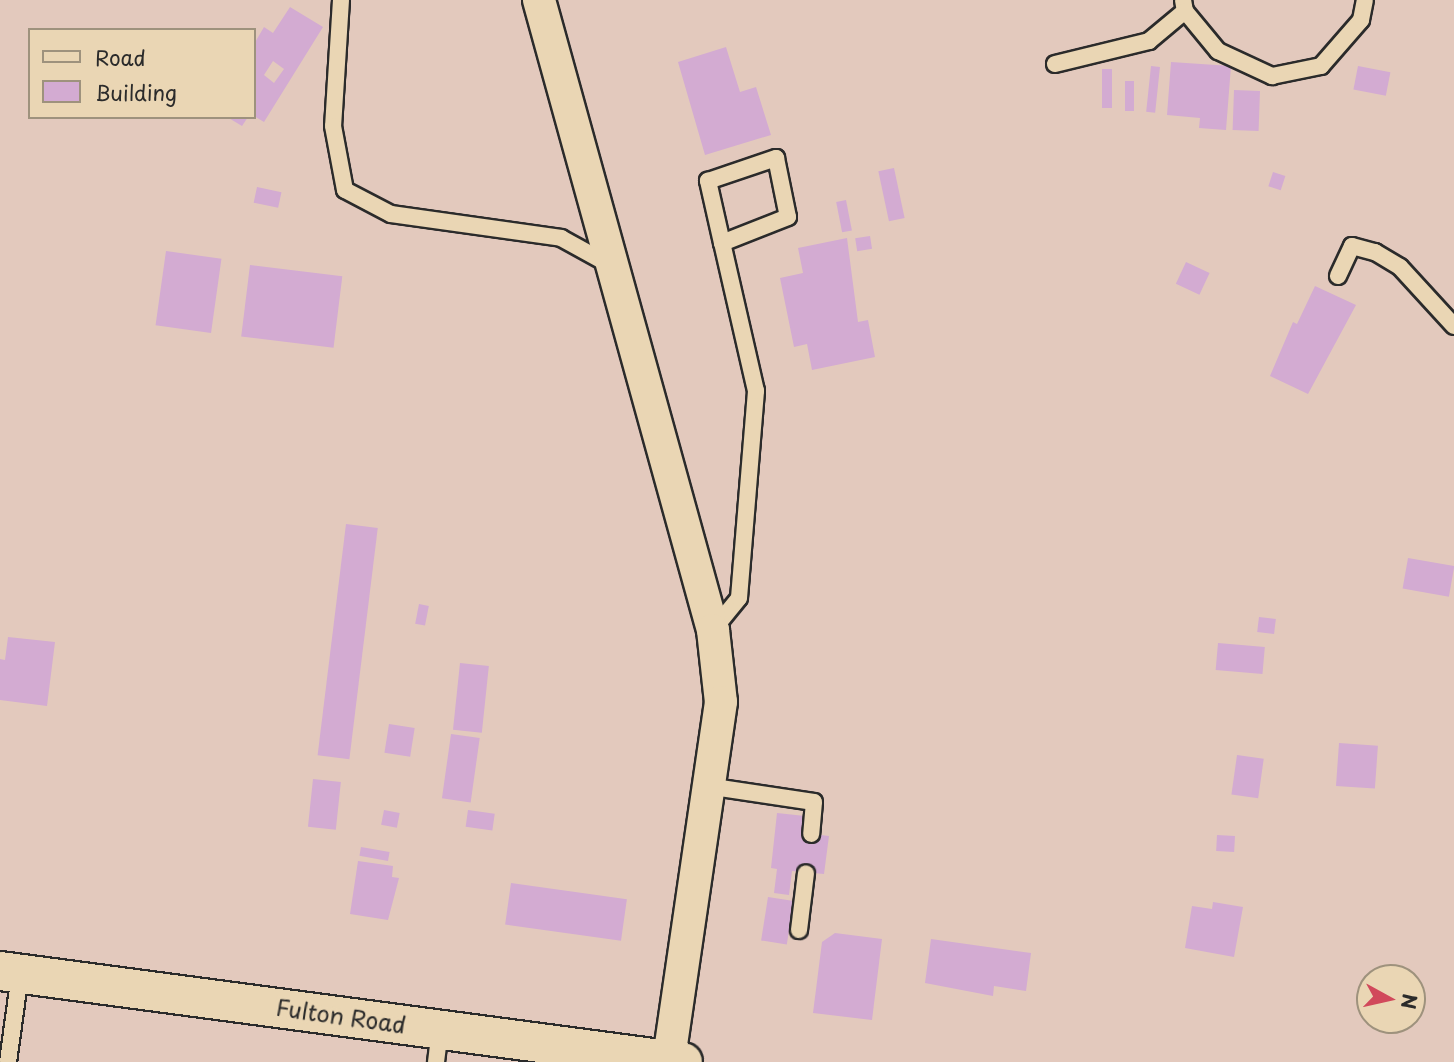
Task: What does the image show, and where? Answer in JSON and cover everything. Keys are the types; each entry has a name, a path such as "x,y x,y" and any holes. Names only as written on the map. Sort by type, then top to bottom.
{"main road":[{"name":"Fulton Road","path":"10,972 438,1046 676,1061"}],"street":[{"path":"538,0 713,630 721,702 707,786 676,1061"}],"lane":[{"path":"341,0 333,126 345,190 391,214 561,238 612,266"},
{"path":"1055,64 1149,41 1184,5 1218,51 1272,76 1321,66 1361,20 1365,0"},
{"path":"713,630 739,598 756,391 722,243 708,181 776,158 788,217 722,243"},
{"path":"1338,276 1352,246 1375,252 1400,267 1454,326"},
{"path":"707,786 814,802 811,834"},
{"path":"799,930 806,873"},
{"path":"8,1062 10,972"}],"building":[{"path":"290,7 323,27 264,122 256,117 256,41 264,27 273,33","holes":["273,61 284,69 274,83 264,75"]},
{"path":"726,47 740,92 756,87 771,135 705,155 678,62"},
{"path":"1171,62 1231,66 1226,130 1199,128 1200,118 1167,115"},
{"path":"1151,66 1160,67 1155,113 1146,112"},
{"path":"1358,66 1390,72 1386,96 1353,90"},
{"path":"1102,69 1112,69 1112,108 1102,108"},
{"path":"1125,81 1134,81 1134,111 1125,111"},
{"path":"1234,90 1260,91 1259,131 1233,130"},
{"path":"230,119 247,119 242,126"},
{"path":"894,168 905,218 889,221 878,171"},
{"path":"1273,172 1285,176 1281,190 1268,186"},
{"path":"257,187 281,192 278,208 254,203"},
{"path":"846,200 852,230 842,232 836,202"},
{"path":"870,236 872,249 857,251 855,238"},
{"path":"847,238 858,322 868,320 875,357 812,370 807,344 794,347 780,278 803,273 798,248"},
{"path":"166,251 221,259 211,333 156,325"},
{"path":"1186,262 1210,273 1199,295 1176,284"},
{"path":"250,265 342,276 334,348 241,336"},
{"path":"1315,286 1356,305 1308,394 1270,376 1293,322 1297,324"},
{"path":"346,524 378,528 349,759 318,755"},
{"path":"1408,558 1454,566 1449,597 1403,589"},
{"path":"419,604 429,606 425,626 415,624"},
{"path":"1259,617 1276,619 1274,634 1257,632"},
{"path":"8,637 55,642 47,706 0,700 0,659 5,660"},
{"path":"1218,643 1265,647 1262,674 1216,670"},
{"path":"460,663 489,666 482,733 453,730"},
{"path":"389,724 415,728 410,757 384,753"},
{"path":"451,734 480,738 471,802 442,798"},
{"path":"1339,743 1378,746 1375,789 1336,786"},
{"path":"1237,755 1264,759 1258,798 1231,795"},
{"path":"313,779 341,782 336,830 308,827"},
{"path":"384,810 400,813 397,828 381,825"},
{"path":"468,810 495,814 492,831 466,827"},
{"path":"777,813 805,816 803,833 829,836 824,874 792,871 789,895 774,893 777,869 771,868"},
{"path":"1217,835 1235,836 1234,852 1216,851"},
{"path":"361,847 390,852 388,861 359,856"},
{"path":"358,861 393,866 392,877 399,878 388,920 350,914"},
{"path":"511,883 627,899 621,941 505,925"},
{"path":"768,897 794,901 787,945 761,940"},
{"path":"1213,902 1243,907 1234,957 1185,948 1192,906 1212,909"},
{"path":"835,933 882,939 872,1020 813,1013 822,942"},
{"path":"931,939 1031,953 1026,991 994,986 993,996 925,983"}]}
